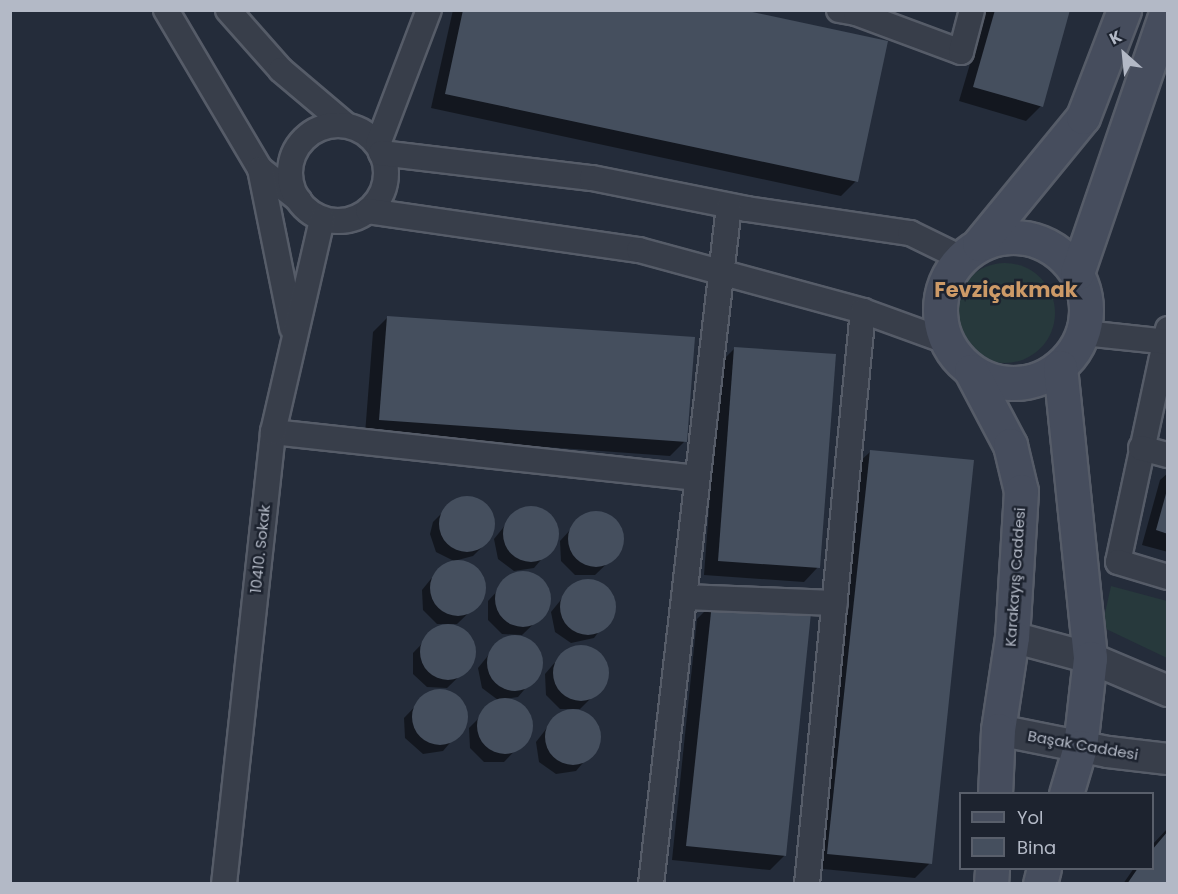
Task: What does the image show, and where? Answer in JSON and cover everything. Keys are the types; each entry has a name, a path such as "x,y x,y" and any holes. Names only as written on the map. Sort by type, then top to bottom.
{"main road":[{"path":"970,251 1001,237 1034,239 1064,255 1077,273 1085,292 1084,333 1060,367 1039,379 1014,384 990,380 971,371 946,341 940,319 940,297 948,276 1083,117 1124,10"},
{"path":"1077,273 1167,10"},
{"path":"1060,367 1090,658 1080,747 1067,792"},
{"name":"Karakayış Caddesi","path":"971,371 1010,445 1021,491 1012,637 998,730 995,792"}],"street":[{"path":"166,10 260,169 293,334"},
{"path":"228,10 281,70 346,126 362,131 380,149 386,169 385,185 368,211 354,218 322,220 260,169"},
{"path":"380,149 429,10"},
{"path":"851,11 961,51 972,10"},
{"path":"299,200 291,185 294,153 316,131 346,126"},
{"path":"380,149 580,176 729,206 910,234 970,251"},
{"path":"651,884 729,206"},
{"path":"368,211 639,250 863,311 946,341"},
{"name":"10410. Sokak","path":"224,884 273,432 293,334 322,220"},
{"path":"807,884 863,311"},
{"path":"1084,333 1166,337 1118,562 1167,577"},
{"path":"273,432 697,478"},
{"path":"1141,448 1167,455"},
{"path":"684,597 835,603"},
{"path":"1012,637 1090,658 1167,691"},
{"name":"Başak Caddesi","path":"998,730 1080,747 1167,759"}],"shaded area":[{"path":"1005,263 1024,267 1040,278 1051,294 1055,313 1051,332 1040,348 1024,359 1005,363 986,359 970,348 959,332 955,313 959,294 970,278 986,267"},
{"path":"1111,586 1167,601 1167,658 1102,627"}],"building":[{"path":"463,10 743,10 888,41 858,182 445,94"},
{"path":"995,10 1070,10 1043,107 973,87"},
{"path":"387,316 695,337 687,442 379,420"},
{"path":"734,347 836,354 820,568 718,561"},
{"path":"870,450 974,460 932,864 827,854"},
{"path":"1168,490 1168,534 1156,530"},
{"path":"461,496 473,496 487,504 495,518 493,535 487,544 473,552 461,552 444,540 439,530 439,518 451,501"},
{"path":"525,506 537,506 551,514 559,528 557,545 551,554 537,562 525,562 508,550 503,540 503,528 515,511"},
{"path":"590,511 602,511 612,515 620,523 624,539 620,555 612,563 602,567 590,567 580,563 572,555 568,545 568,533 572,523 580,515"},
{"path":"452,560 464,560 478,568 486,582 484,599 478,608 464,616 452,616 435,604 430,594 430,582 442,565"},
{"path":"517,571 529,571 543,579 551,593 549,610 543,619 529,627 517,627 500,615 495,605 495,593 507,576"},
{"path":"582,579 594,579 608,587 616,601 614,618 608,627 594,635 582,635 565,623 560,613 560,601 572,584"},
{"path":"712,603 811,613 786,856 686,846"},
{"path":"442,624 454,624 464,628 472,636 476,652 472,668 464,676 454,680 442,680 432,676 424,668 420,658 420,646 424,636 432,628"},
{"path":"509,635 521,635 531,639 539,647 543,663 539,679 531,687 521,691 509,691 499,687 491,679 487,669 487,657 491,647 499,639"},
{"path":"575,645 587,645 601,653 609,667 607,684 601,693 587,701 575,701 558,689 553,679 553,667 565,650"},
{"path":"434,689 446,689 460,697 468,711 466,728 460,737 446,745 434,745 417,733 412,723 412,711 424,694"},
{"path":"499,698 511,698 521,702 529,710 533,726 529,742 521,750 511,754 499,754 489,750 481,742 477,732 477,720 481,710 489,702"},
{"path":"567,709 579,709 593,717 601,731 599,748 593,757 579,765 567,765 550,753 545,743 545,731 557,714"},
{"path":"1168,831 1168,884 1127,884 1137,870 1154,870 1154,848"}],"district":[{"name":"Fevziçakmak","path":"1006,290"}]}
